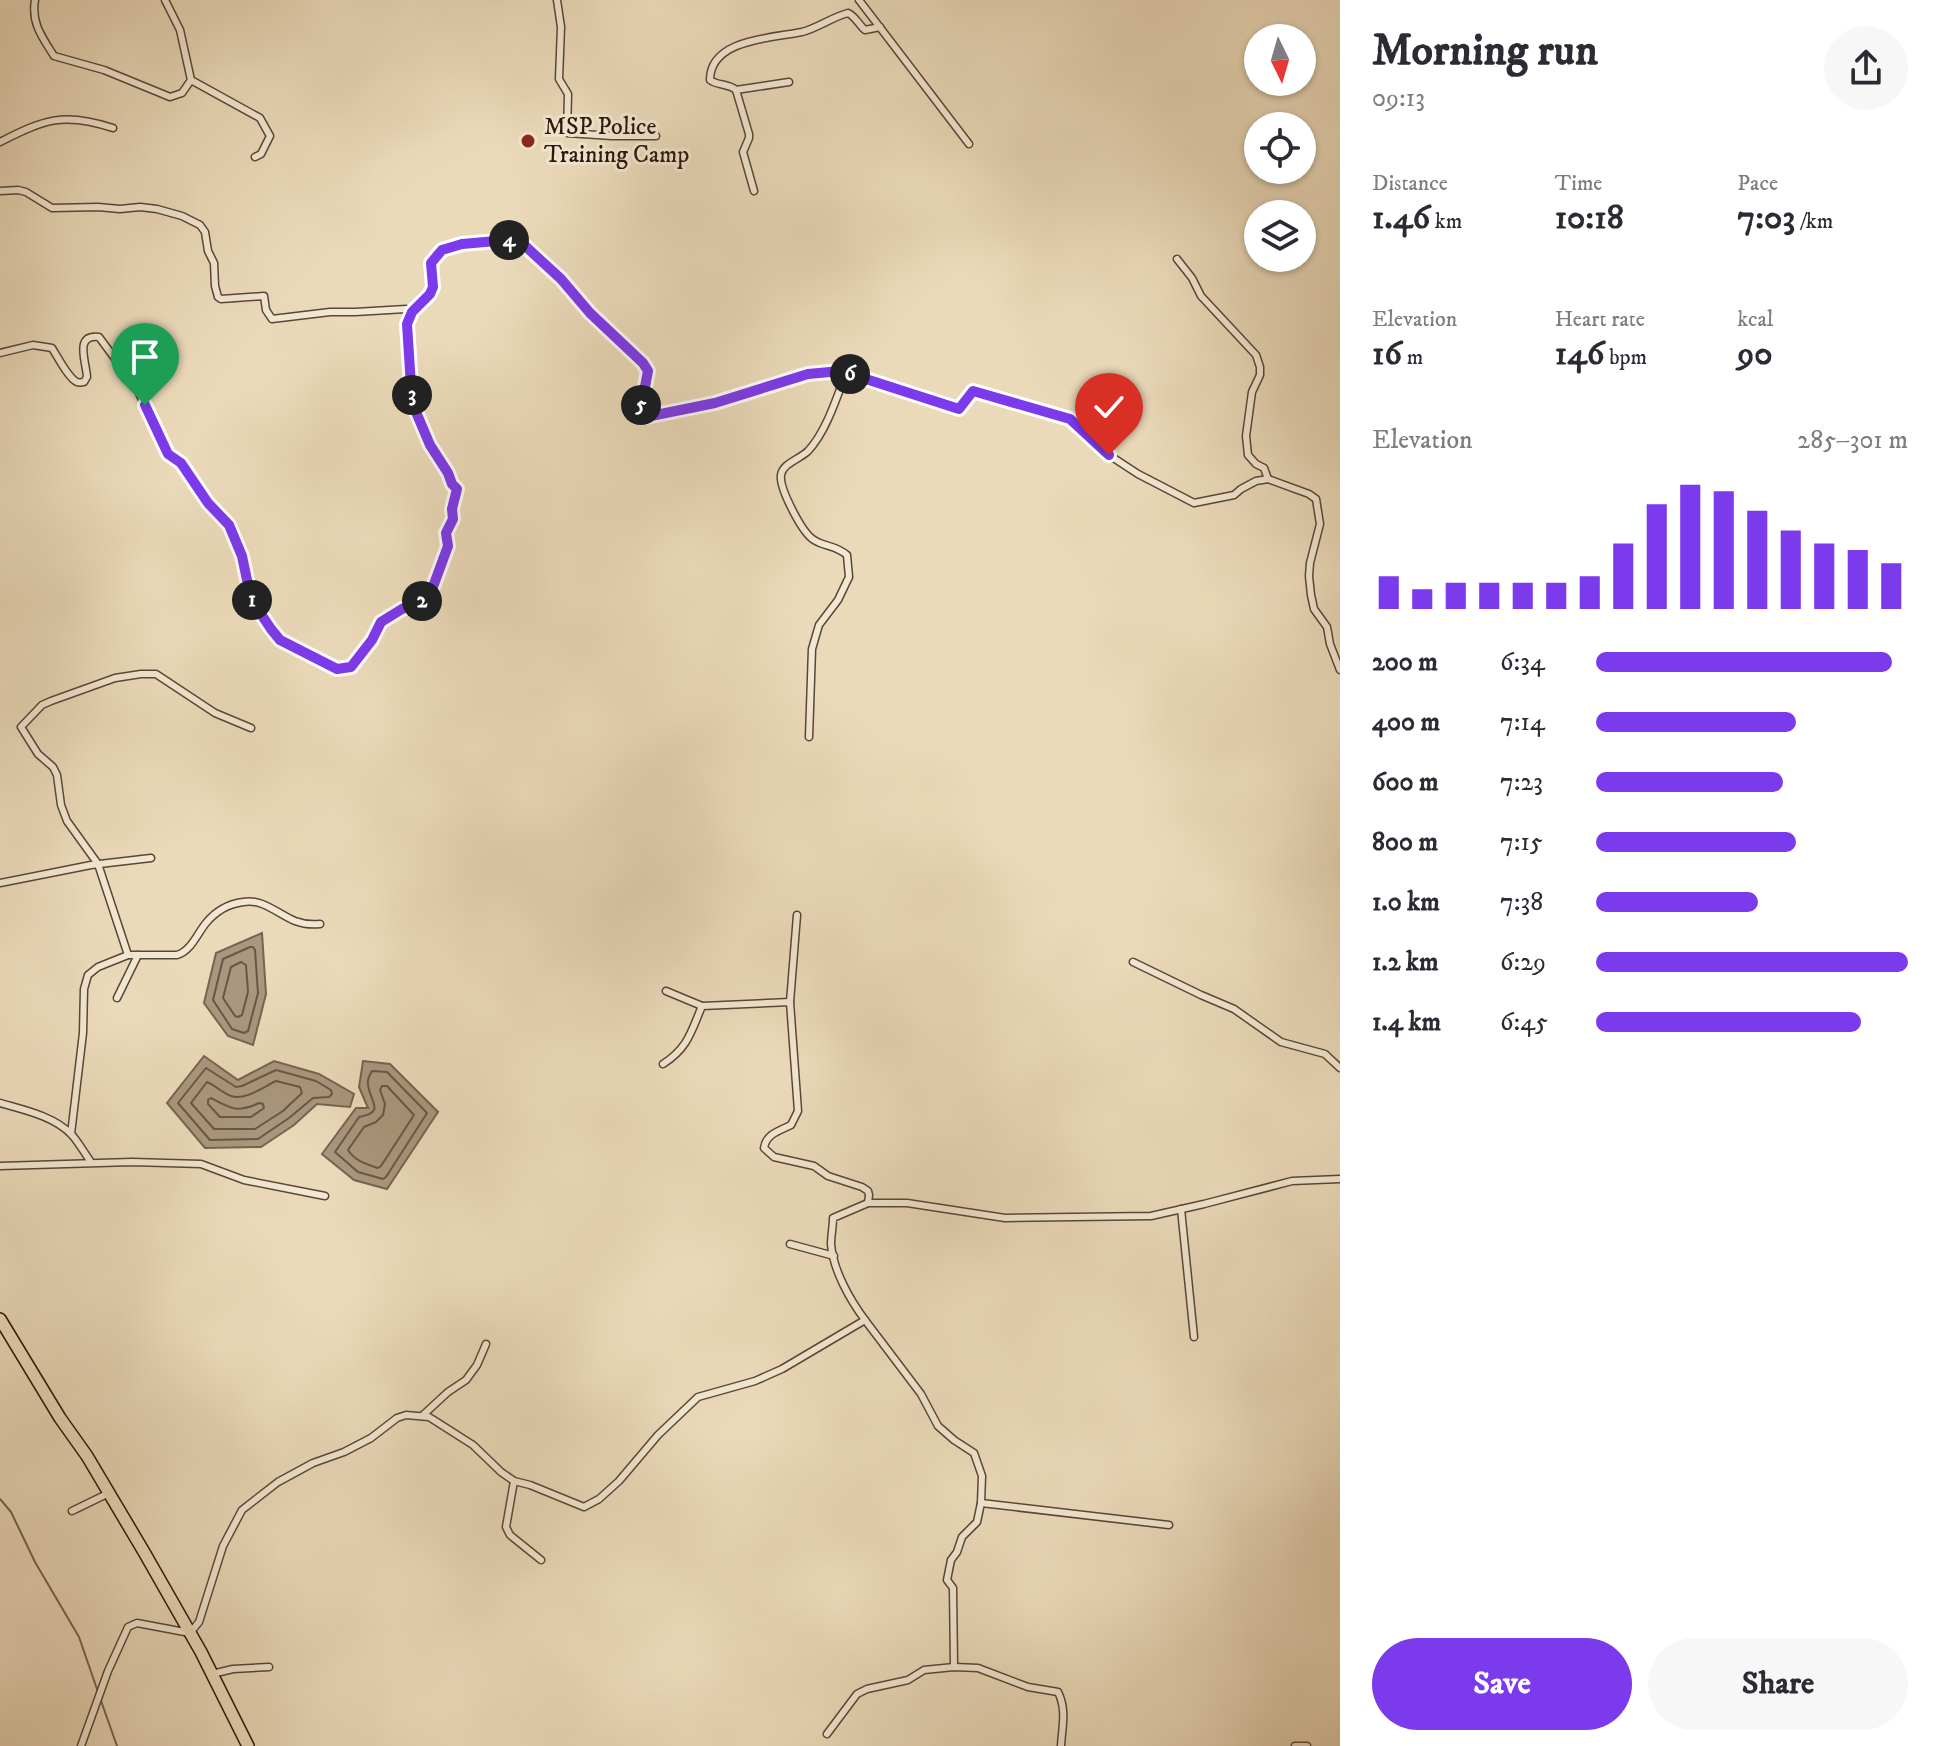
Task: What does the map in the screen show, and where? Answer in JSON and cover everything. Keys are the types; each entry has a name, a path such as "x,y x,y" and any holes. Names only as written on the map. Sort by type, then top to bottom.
{"highway":[{"path":"0,1319 109,1493 190,1633 248,1746"}],"street":[{"path":"35,0 33,13 54,56 104,70 170,97 182,93 191,80 180,30 165,0"},
{"path":"557,0 561,27 559,79 568,94 567,133 656,136"},
{"path":"859,0 969,144"},
{"path":"754,191 743,152 749,134 736,90 731,85 710,80 715,60 745,43 803,32 848,13 865,30 880,27"},
{"path":"191,80 260,118 270,136 261,154 255,157"},
{"path":"736,90 789,82"},
{"path":"0,142 49,120 90,121 113,128"},
{"path":"0,191 26,192 52,208 140,207 182,216 200,225 205,232 208,251 214,263 218,297 264,296 266,310 272,319 330,312 406,309 412,312"},
{"path":"0,353 33,345 52,348 67,372 81,383 87,377 84,342 88,337 99,337 136,387 168,454 181,463 208,503 229,525 242,556 251,599 271,629 280,640 337,669 351,667 372,640 381,622 430,595 448,546 446,533 453,519 457,489 430,445 416,412 407,337 407,324 412,312 433,287 431,263 442,250 462,244 508,240 523,244 643,363 648,371 641,416 707,405 808,374 841,371 959,409 973,391 1070,419 1109,455 1194,503 1234,495 1248,485 1268,479 1309,494 1316,499 1320,524 1310,563 1311,595 1314,609 1325,622 1340,670"},
{"path":"1177,259 1201,296 1256,355 1260,375 1252,392 1246,436 1248,455 1264,468 1268,479"},
{"path":"809,737 812,649 819,625 838,600 849,577 849,562 847,555 839,548 812,540 791,510 781,484 781,472 808,451 831,412 846,373"},
{"path":"128,955 98,864 67,821 61,805 57,775 53,767 38,754 21,727 42,705 115,678 156,674 215,713 251,728"},
{"path":"0,883 98,864 151,858"},
{"path":"71,1134 83,1033 84,989 88,975 98,967 128,955 184,953 207,922 225,907 246,901 266,905 296,922 320,924"},
{"path":"797,915 790,1002 798,1111 791,1125 773,1133 765,1141 764,1148 774,1157 814,1166 828,1176 862,1187 868,1191 868,1203"},
{"path":"117,998 138,955"},
{"path":"1133,962 1234,1009 1281,1042 1325,1054 1340,1068"},
{"path":"666,991 702,1006 790,1002"},
{"path":"663,1064 685,1045 702,1006"},
{"path":"0,1103 43,1116 71,1134 91,1162"},
{"path":"0,1166 91,1162 201,1164 244,1180 325,1196"},
{"path":"954,1667 953,1588 947,1580 951,1560 962,1537 977,1522 982,1476 974,1453 938,1426 921,1394 853,1303 841,1279 831,1246 833,1218 868,1203 907,1203 1005,1218 1151,1216 1292,1181 1340,1179"},
{"path":"1181,1209 1194,1337"},
{"path":"790,1244 834,1256"},
{"path":"81,1746 96,1701 128,1627 137,1623 190,1633 199,1622 223,1546 242,1510 278,1482 371,1438 397,1418 422,1416 429,1417 473,1445 514,1481 584,1507 599,1499 619,1481 658,1435 698,1397 755,1381 782,1369 865,1320"},
{"path":"422,1416 466,1380 486,1344"},
{"path":"514,1481 506,1527 510,1535 541,1560"},
{"path":"72,1511 109,1493"},
{"path":"981,1503 1169,1525"},
{"path":"212,1674 233,1669 269,1667"},
{"path":"827,1734 857,1694 867,1689 908,1680 924,1670 978,1668 1028,1687 1058,1692 1063,1708 1061,1746"},
{"path":"1295,1746 1307,1746"}],"water":[{"path":"262,933 266,994 253,1045 228,1036 204,1003 216,953"},
{"path":"204,1056 238,1080 274,1061 319,1074 354,1094 350,1107 317,1104 294,1125 261,1147 205,1148 167,1103"},
{"path":"363,1061 390,1064 438,1112 387,1189 354,1180 322,1154 356,1108 368,1108 359,1087"}],"waterway":[{"path":"0,1499 11,1512 35,1562 79,1637 98,1692"},
{"path":"100,1698 117,1746"}],"place":[{"name":"MSP Police Training Camp","path":"528,141"}],"route":[{"path":"145,405 168,454 181,463 197,489 229,525 242,556 251,599 271,629 280,640 337,669 351,667 372,640 381,622 430,595 448,546 446,533 453,519 457,489 430,445 416,412 407,324 412,312 433,287 431,263 442,250 462,244 508,240 523,244 561,279 648,371 641,416 683,411 743,396 808,374 841,371 959,409 973,391 1070,419 1109,455"}]}
